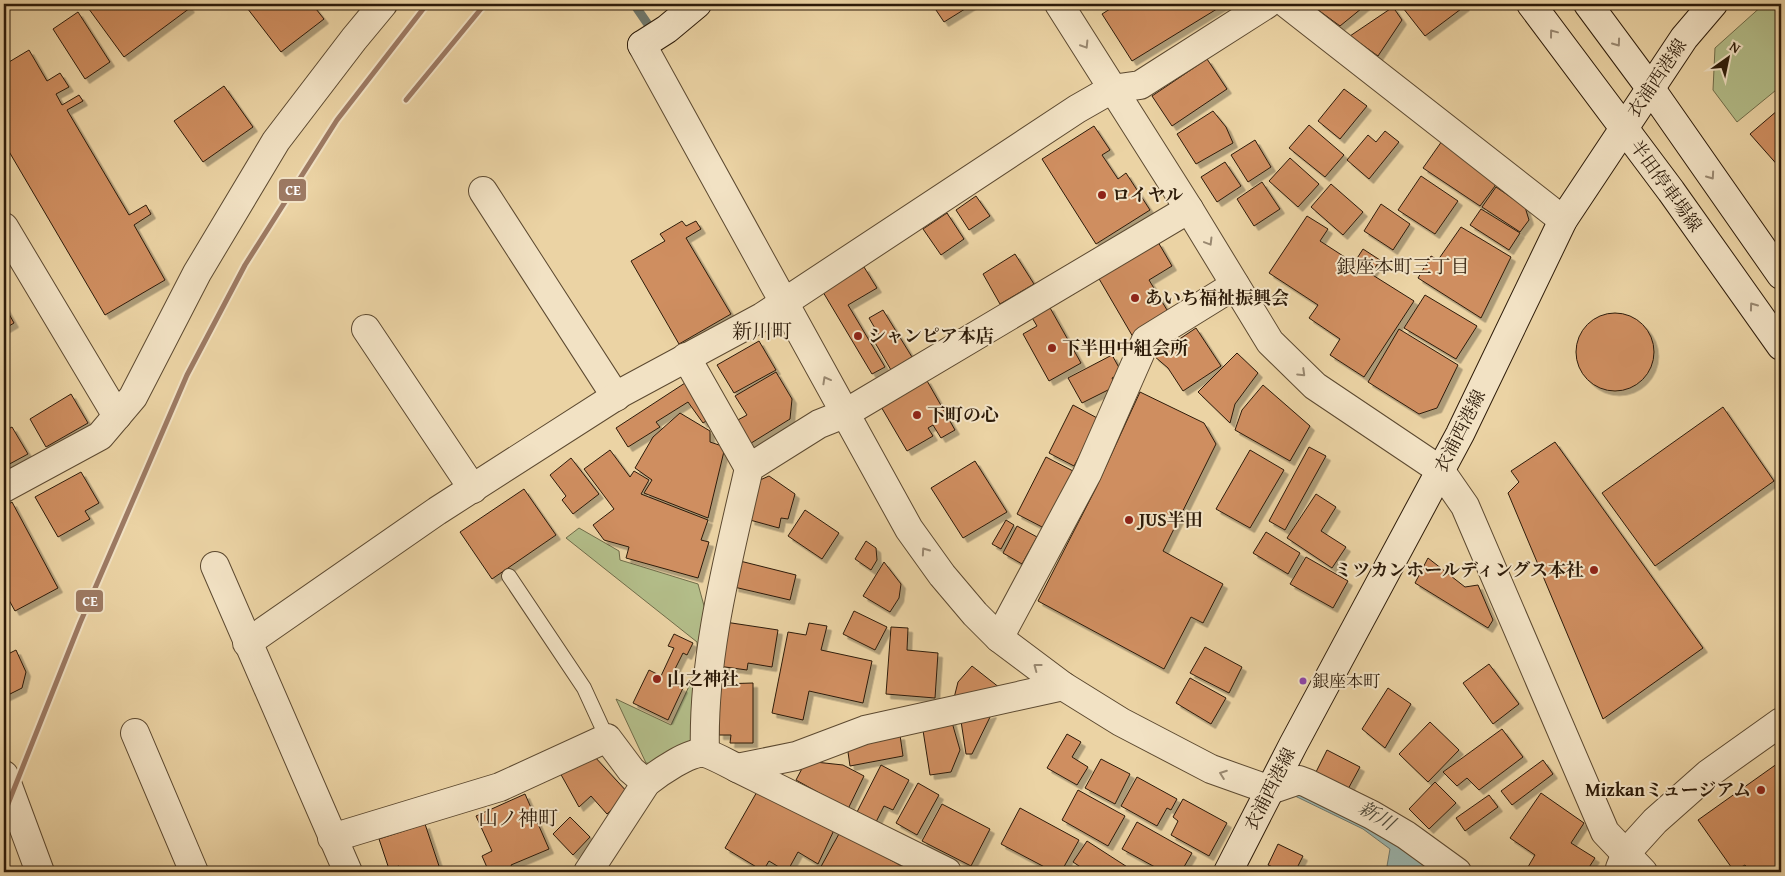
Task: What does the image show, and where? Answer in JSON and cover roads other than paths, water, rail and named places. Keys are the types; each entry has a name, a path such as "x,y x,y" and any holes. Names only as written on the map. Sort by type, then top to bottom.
{"street":[{"path":"4,488 100,436 133,397 197,273 276,141 383,4"},
{"path":"697,4 667,29 642,45 908,529 942,575 975,614 999,638 1063,686 1121,722 1211,769 1270,790 1299,780 1307,783 1372,814 1458,872"},
{"path":"1059,4 1189,209 1270,342 1315,386 1440,470 1465,506 1605,832 1629,866 1655,821 1708,774 1781,722"},
{"path":"248,643 437,511 616,397 762,317 1077,109 1112,89 1140,85 1267,4"},
{"path":"1287,4 1563,220"},
{"name":"半田停車場線","path":"1531,4 1624,128 1781,346"},
{"path":"1588,4 1651,89 1781,275"},
{"name":"衣浦西港線","path":"1228,872 1460,434 1563,220 1684,38 1713,4"},
{"path":"483,191 616,397"},
{"path":"750,468 819,424 844,414 1189,209"},
{"path":"4,227 117,416"},
{"path":"999,638 1087,474 1146,340 1235,285"},
{"path":"366,329 473,489"},
{"path":"686,357 750,468 729,554 710,658 705,754"},
{"path":"215,566 348,872"},
{"path":"737,768 796,756 865,730 1063,686"},
{"path":"135,733 194,872"},
{"path":"332,838 500,788 607,738 631,770 646,783"},
{"path":"588,872 646,783 657,774 697,753 705,754 737,768 947,872"},
{"path":"4,775 40,872"}],"lane":[{"path":"509,576 584,688 607,738"}],"water":[{"path":"1301,787 1448,872 1409,872 1387,866 1390,849 1363,829 1295,796"}],"waterway":[{"path":"634,4 647,23"}],"place":[{"name":"ロイヤル","path":"1102,195"},
{"name":"あいち福祉振興会","path":"1135,298"},
{"name":"シャンピア本店","path":"858,336"},
{"name":"下半田中組会所","path":"1052,348"},
{"name":"下町の心","path":"917,415"},
{"name":"JUS半田","path":"1129,520"},
{"name":"ミツカンホールディングス本社","path":"1594,570"},
{"name":"山之神社","path":"657,679"},
{"name":"銀座本町","path":"1303,681"},
{"name":"Mizkanミュージアム","path":"1761,790"}],"district":[{"name":"銀座本町三丁目","path":"1403,266"},
{"name":"新川町","path":"762,331"},
{"name":"山ノ神町","path":"518,818"}],"water label":[{"name":"新川","path":"1377,815"}]}
